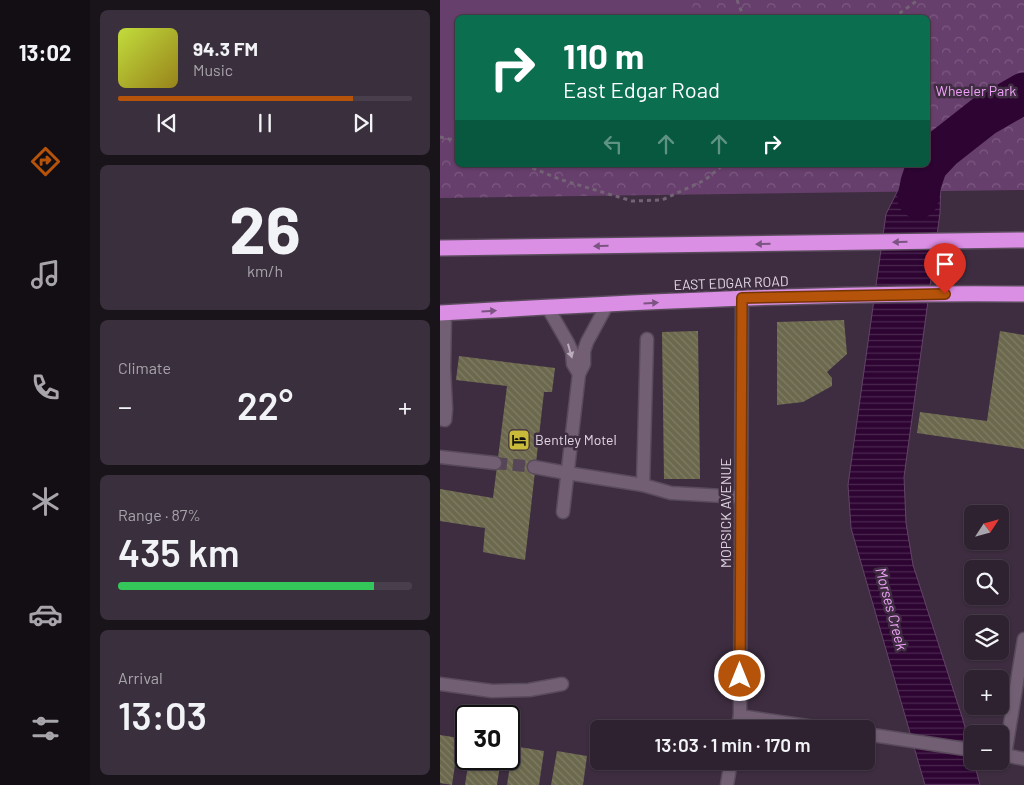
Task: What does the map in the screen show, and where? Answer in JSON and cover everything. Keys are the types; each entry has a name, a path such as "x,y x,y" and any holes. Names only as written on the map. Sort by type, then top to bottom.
{"highway":[{"path":"440,248 1024,240"},
{"name":"EAST EDGAR ROAD","path":"442,313 742,298 1024,294"}],"street":[{"name":"MOPSICK AVENUE","path":"739,720 742,298"},
{"path":"562,512 579,374 584,364 584,351 607,305"},
{"path":"548,308 568,343 572,352 573,364 579,374"},
{"path":"440,420 445,420 446,410 442,313"},
{"path":"643,485 647,339"},
{"path":"440,457 495,463"},
{"path":"534,467 643,485 671,493 741,497"},
{"path":"1008,725 1024,639"},
{"path":"440,684 492,691 529,690 562,684"},
{"path":"875,735 964,749"},
{"path":"1009,755 1024,758"},
{"path":"727,785 730,770"}],"path":[{"path":"737,0 743,15"},
{"path":"897,15 918,0"},
{"path":"440,137 455,141"},
{"path":"530,167 562,180 632,201 662,200 705,180 721,167"}],"green space":[{"name":"Wheeler Park","path":"440,0 1024,0 1024,190 440,198"},
{"path":"440,0 692,0 693,15 455,15 455,125 440,125"}],"water":[{"path":"942,149 940,213 904,477 906,523 913,565 964,725 964,770 976,770 980,785 925,785 851,528 848,485 886,214 902,182 916,167 930,167 930,157"}],"building":[{"path":"844,320 847,354 827,372 832,378 832,386 803,402 777,405 777,322"},
{"path":"698,331 700,479 664,479 662,332"},
{"path":"1000,331 1024,335 1024,449 917,433 920,412 987,421"},
{"name":"Bentley Motel","path":"459,356 555,368 552,392 544,392 525,560 483,552 485,528 440,521 440,489 493,498 507,386 456,380"},
{"path":"440,735 455,737 455,765 452,785 440,783"},
{"path":"520,747 544,751 539,785 507,785 509,770 520,770"},
{"path":"557,751 587,756 583,785 551,785"},
{"path":"467,770 499,770 497,785 465,785"}],"waterway":[{"name":"Morses Creek","path":"930,162 942,149 984,116 1024,93"},
{"name":"Morses Creek","path":"918,198 926,167"}],"tunnel":[{"path":"495,463 534,467"}],"place":[{"name":"Bentley Motel","path":"519,440"}],"route":[{"path":"740,676 742,298 945,294"}]}
